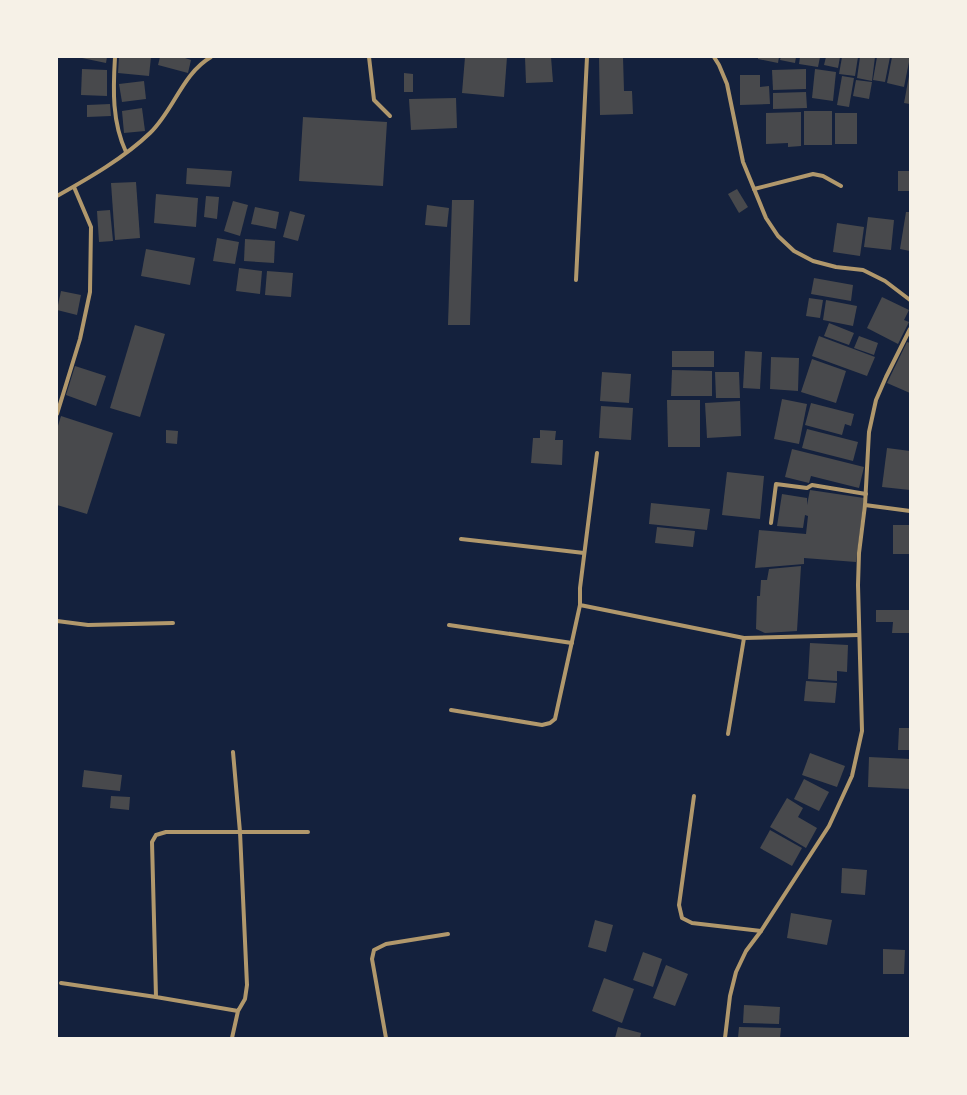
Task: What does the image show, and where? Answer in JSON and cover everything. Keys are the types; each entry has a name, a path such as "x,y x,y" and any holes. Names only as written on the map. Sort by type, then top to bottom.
{"street":[{"path":"115,57 113,79 116,124 119,137 126,152"},
{"path":"57,196 74,187 126,152 151,132 183,84 201,63 211,57"},
{"path":"369,57 374,100 390,116"},
{"path":"576,280 587,57"},
{"path":"714,57 727,84 743,162 766,218 778,236 794,251 813,261 836,267 863,270 885,281 910,300"},
{"path":"754,189 813,174 823,176 841,186"},
{"path":"57,414 80,339 90,292 91,226 74,187"},
{"path":"725,1038 730,996 736,972 746,951 761,931 829,826 852,776 862,731 859,635 859,553 866,494 869,432 876,400 910,329"},
{"path":"451,710 542,726 555,719 580,606 580,588 597,453"},
{"path":"771,523 776,484 806,488 812,485 866,494"},
{"path":"865,505 910,512"},
{"path":"461,539 584,553"},
{"path":"580,606 744,638 859,635"},
{"path":"57,621 88,625 173,623"},
{"path":"449,625 572,642"},
{"path":"728,734 744,638"},
{"path":"232,1038 238,1011 245,998 247,985 240,832 233,752"},
{"path":"694,796 679,905 682,918 692,923 761,931"},
{"path":"156,997 152,842 156,835 166,832 308,832"},
{"path":"386,1038 372,959 374,950 386,944 448,934"},
{"path":"61,984 156,997 238,1011"}],"building":[{"path":"82,57 107,57 106,63"},
{"path":"119,57 151,57 149,76 118,73"},
{"path":"160,57 182,57 191,60 188,73 158,65"},
{"path":"465,57 507,57 504,97 462,93"},
{"path":"525,57 551,57 553,82 526,83"},
{"path":"599,57 623,57 624,91 632,91 633,114 600,115"},
{"path":"758,57 779,57 778,63 758,59"},
{"path":"781,57 796,57 795,63 780,60"},
{"path":"800,57 820,57 818,67 799,64"},
{"path":"826,57 840,57 838,68 824,65"},
{"path":"842,57 858,57 855,76 839,74"},
{"path":"860,57 875,57 872,81 857,78"},
{"path":"877,57 890,57 885,82 873,80"},
{"path":"892,57 910,57 904,87 887,83"},
{"path":"82,69 107,70 107,96 81,95"},
{"path":"806,69 806,89 773,90 772,70"},
{"path":"815,69 836,72 833,101 812,98"},
{"path":"404,73 413,74 413,92 404,92"},
{"path":"740,75 760,75 760,87 769,86 770,104 740,105"},
{"path":"842,76 854,78 849,107 837,105"},
{"path":"910,76 910,104 904,103"},
{"path":"856,80 872,82 869,99 853,96"},
{"path":"144,81 146,99 122,102 119,84"},
{"path":"806,92 807,108 773,109 773,93"},
{"path":"456,98 457,128 411,130 409,99"},
{"path":"110,104 111,116 87,117 87,105"},
{"path":"142,108 145,131 124,133 122,111"},
{"path":"804,111 832,111 832,145 804,145"},
{"path":"801,112 801,146 788,147 788,143 766,144 766,113"},
{"path":"835,113 857,113 857,144 835,144"},
{"path":"303,117 387,122 383,186 299,181"},
{"path":"187,168 232,171 230,187 186,184"},
{"path":"898,171 910,171 910,191 898,191"},
{"path":"136,182 140,238 115,240 111,183"},
{"path":"737,189 748,207 739,213 728,194"},
{"path":"156,194 198,198 196,227 154,223"},
{"path":"206,196 219,197 217,219 204,217"},
{"path":"452,200 474,200 470,325 448,325"},
{"path":"233,201 248,205 240,236 224,231"},
{"path":"427,205 449,208 447,227 425,225"},
{"path":"255,207 279,212 276,229 251,224"},
{"path":"110,210 113,241 99,242 97,211"},
{"path":"290,211 305,215 298,241 283,237"},
{"path":"906,212 910,212 910,251 900,249"},
{"path":"868,217 894,220 891,250 864,247"},
{"path":"837,223 864,227 860,256 833,252"},
{"path":"217,238 239,242 235,264 213,261"},
{"path":"245,239 275,241 274,263 244,261"},
{"path":"146,249 195,258 190,285 141,276"},
{"path":"239,268 262,271 260,294 236,291"},
{"path":"267,271 293,273 291,297 265,295"},
{"path":"814,278 853,285 851,301 811,294"},
{"path":"61,291 81,295 77,315 57,310"},
{"path":"882,297 909,310 904,320 909,322 898,344 867,328"},
{"path":"809,298 823,300 820,318 806,316"},
{"path":"826,300 857,306 853,326 823,320"},
{"path":"829,323 854,333 849,345 824,336"},
{"path":"135,325 165,334 140,417 110,408"},
{"path":"819,336 875,357 867,376 812,356"},
{"path":"859,336 878,343 874,355 854,348"},
{"path":"907,342 910,343 910,393 887,383"},
{"path":"672,351 714,351 714,367 672,367"},
{"path":"745,351 762,352 760,389 743,388"},
{"path":"771,357 799,358 798,391 770,389"},
{"path":"812,359 846,371 836,403 801,392"},
{"path":"75,366 106,376 96,406 66,395"},
{"path":"672,370 712,371 712,396 671,396"},
{"path":"602,372 631,374 629,403 600,401"},
{"path":"715,372 739,372 740,398 716,398"},
{"path":"782,399 807,404 799,444 774,439"},
{"path":"667,400 700,400 700,447 668,447"},
{"path":"740,401 741,436 707,438 705,403"},
{"path":"811,403 854,414 851,426 845,424 842,435 805,425"},
{"path":"601,406 633,408 631,440 599,438"},
{"path":"61,416 113,433 87,514 57,505 57,429"},
{"path":"807,429 858,442 853,461 802,448"},
{"path":"166,430 178,431 177,444 166,443"},
{"path":"540,430 556,431 555,440 563,440 562,465 531,463 533,438 540,438"},
{"path":"887,448 910,451 910,490 882,487"},
{"path":"792,449 864,467 859,488 811,476 809,483 785,477"},
{"path":"727,472 764,476 760,519 722,515"},
{"path":"810,490 864,498 856,562 804,558 804,564 755,568 759,530 806,534 808,516 805,515 803,528 777,526 782,494 807,498 807,505"},
{"path":"651,503 710,509 707,530 649,524"},
{"path":"893,525 910,525 910,554 893,554"},
{"path":"657,527 695,531 693,547 655,543"},
{"path":"801,566 797,631 765,633 756,629 757,596 760,596 761,580 767,580 769,569"},
{"path":"876,610 910,610 910,633 892,633 893,622 876,622"},
{"path":"810,643 848,645 847,672 837,671 837,681 808,679"},
{"path":"806,681 837,683 835,703 804,701"},
{"path":"899,728 910,728 910,750 898,750"},
{"path":"810,753 845,766 837,787 802,775"},
{"path":"869,757 910,759 910,789 868,787"},
{"path":"84,770 122,775 120,791 82,787"},
{"path":"804,779 829,792 819,811 794,799"},
{"path":"111,796 130,797 129,810 110,808"},
{"path":"787,798 803,808 798,817 817,828 806,848 770,827"},
{"path":"770,830 802,848 792,866 760,848"},
{"path":"842,868 867,870 865,895 841,893"},
{"path":"791,913 832,920 827,945 787,938"},
{"path":"595,920 613,925 606,952 588,947"},
{"path":"883,949 905,950 904,974 883,974"},
{"path":"643,952 662,959 653,987 633,980"},
{"path":"666,965 688,974 675,1006 653,998"},
{"path":"604,978 634,989 622,1023 592,1011"},
{"path":"744,1005 780,1007 779,1024 743,1023"},
{"path":"618,1027 641,1033 640,1038 615,1038"},
{"path":"739,1027 781,1028 780,1038 738,1038"}]}
